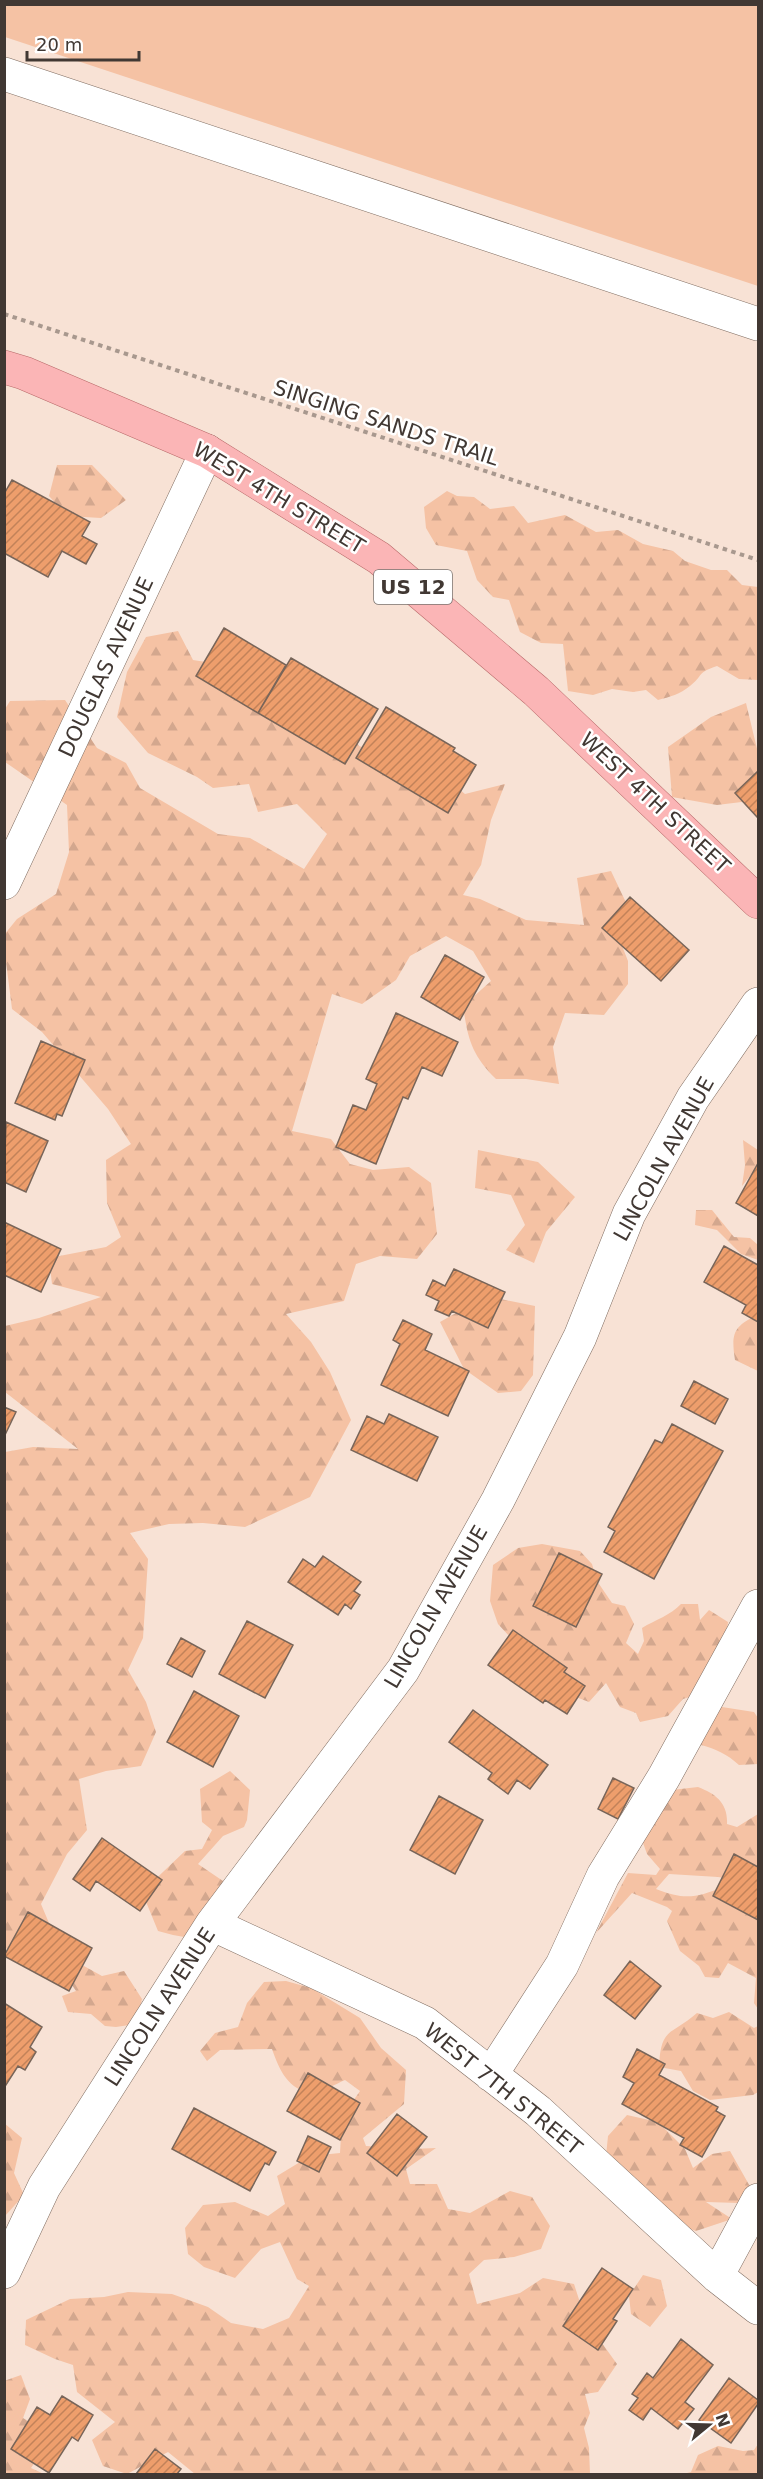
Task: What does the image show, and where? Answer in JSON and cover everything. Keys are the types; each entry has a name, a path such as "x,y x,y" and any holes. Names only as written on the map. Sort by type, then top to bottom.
{"main road":[{"name":"WEST 4TH STREET","path":"4,367 24,373 207,451 379,558 536,691 759,902"}],"street":[{"path":"4,74 759,324"},
{"name":"DOUGLAS AVENUE","path":"4,883 207,451"},
{"name":"LINCOLN AVENUE","path":"4,2272 44,2187 212,1924 403,1670 498,1500 580,1336 629,1214 693,1098 759,1004"},
{"path":"491,2075 562,1965 603,1876 664,1777 759,1606"},
{"name":"WEST 7TH STREET","path":"212,1924 425,2023 538,2111 717,2276 759,2308"},
{"path":"717,2276 759,2200"}],"path":[{"name":"SINGING SANDS TRAIL","path":"4,314 759,560"}],"green space":[{"path":"5,4 758,5 758,286 5,37"},
{"path":"57,465 92,465 126,500 101,518 67,516 49,496"},
{"path":"447,491 457,496 474,497 490,509 514,506 528,523 565,515 596,532 618,530 643,544 673,551 685,561 711,570 727,570 742,585 758,587 758,680 739,679 717,666 703,673 682,691 658,700 646,690 633,692 612,689 593,695 568,691 563,644 541,643 520,632 509,600 493,597 477,580 467,551 436,545 426,528 424,507"},
{"path":"178,631 193,660 225,665 256,694 342,719 359,746 440,773 465,794 505,784 491,820 481,865 463,895 480,899 526,920 584,925 577,878 611,871 631,913 617,933 628,961 628,984 604,1015 565,1013 553,1047 559,1084 526,1079 496,1079 481,1062 469,1037 463,1006 491,981 473,951 446,936 410,956 396,980 362,1004 332,994 292,1131 331,1139 350,1164 373,1170 409,1167 431,1183 437,1234 417,1259 380,1256 356,1264 344,1301 286,1314 311,1342 330,1372 351,1420 310,1497 245,1527 203,1523 169,1524 130,1533 148,1559 143,1638 128,1670 146,1702 156,1732 141,1766 106,1771 79,1779 87,1830 67,1854 41,1904 54,1935 5,1949 5,1452 33,1447 78,1449 5,1392 5,1326 39,1318 101,1297 52,1284 49,1258 106,1247 121,1237 107,1203 106,1160 131,1144 108,1109 42,1032 12,1009 4,935 17,919 56,894 69,852 67,805 5,762 5,709 10,701 65,700 97,748 126,763 140,788 218,834 250,838 304,869 327,834 297,804 258,812 249,784 213,788 197,777 148,753 117,717 127,672 146,637"},
{"path":"746,703 758,753 758,800 717,805 672,797 668,747 711,717"},
{"path":"743,1140 758,1150 758,1166 742,1186 745,1165"},
{"path":"478,1150 538,1162 575,1197 546,1232 534,1263 506,1250 525,1225 511,1195 475,1188"},
{"path":"696,1210 712,1210 734,1237 750,1238 758,1245 758,1260 741,1254 717,1230 695,1225"},
{"path":"486,1296 535,1306 533,1375 521,1391 498,1393 464,1369 440,1322"},
{"path":"758,1315 758,1371 735,1360 733,1344 739,1327"},
{"path":"542,1544 580,1551 592,1564 597,1581 612,1603 625,1606 634,1624 626,1643 638,1654 644,1641 642,1628 681,1604 698,1604 700,1620 709,1610 728,1622 718,1698 722,1707 754,1712 758,1718 758,1764 739,1765 721,1752 701,1745 707,1719 699,1694 683,1699 668,1716 640,1722 636,1713 620,1707 606,1683 589,1702 560,1691 498,1624 490,1601 493,1565 518,1548"},
{"path":"230,1771 250,1790 247,1820 244,1827 223,1836 198,1864 223,1881 233,1913 218,1943 158,1931 142,1892 185,1851 202,1849 212,1830 202,1822 200,1789"},
{"path":"698,1787 720,1800 725,1810 727,1824 737,1827 758,1814 758,1880 750,1882 718,1877 669,1874 656,1889 674,1895 690,1896 705,1894 723,1887 743,1905 758,1910 758,2009 754,2003 756,1978 728,1963 719,1978 705,1977 699,1966 680,1951 667,1921 672,1911 667,1907 632,1893 596,1933 628,1873 656,1875 660,1869 647,1854 642,1840 663,1791"},
{"path":"75,1961 102,1976 124,1971 142,1999 136,2024 105,2026 91,2014 68,2012 62,1996 76,1991 64,1973"},
{"path":"286,1981 311,1988 360,2018 381,2048 406,2070 404,2104 363,2138 366,2146 436,2148 406,2169 410,2184 437,2184 448,2209 470,2213 510,2191 532,2197 550,2226 541,2249 514,2257 484,2260 469,2274 477,2304 520,2293 543,2278 574,2284 586,2321 617,2364 598,2392 585,2394 590,2413 584,2428 589,2448 590,2474 195,2474 168,2452 127,2474 103,2466 92,2440 115,2422 77,2392 73,2365 25,2345 26,2320 70,2299 104,2297 128,2292 172,2294 208,2307 231,2323 263,2329 289,2318 309,2286 297,2279 280,2242 261,2249 235,2278 204,2267 188,2254 185,2228 203,2205 235,2202 268,2216 285,2204 277,2176 310,2156 340,2153 342,2117 360,2091 345,2080 322,2090 305,2091 298,2089 286,2078 272,2049 220,2050 207,2061 200,2051 215,2033 238,2027 247,2003 264,1982"},
{"path":"729,2012 754,2028 758,2026 758,2092 753,2095 710,2100 693,2091 681,2071 659,2067 662,2044 669,2033 697,2013 713,2018"},
{"path":"627,2115 658,2122 685,2149 693,2168 712,2154 730,2151 752,2190 739,2203 706,2202 732,2219 696,2231 670,2222 606,2156 608,2136"},
{"path":"4,2123 22,2138 14,2173 24,2195 5,2216"},
{"path":"643,2275 661,2280 667,2306 650,2327 631,2314 629,2296"},
{"path":"21,2375 30,2399 23,2418 46,2432 47,2444 31,2468 44,2474 5,2474 4,2381"},
{"path":"758,2444 758,2474 683,2474 691,2472 698,2455 718,2446 743,2451 754,2450"}],"building":[{"path":"12,480 90,522 82,536 97,544 86,564 62,551 48,577 4,553 4,494"},
{"path":"224,628 286,665 258,713 196,676"},
{"path":"291,658 378,709 345,764 258,713"},
{"path":"386,707 455,748 453,751 476,765 448,813 356,758"},
{"path":"758,771 758,818 735,793"},
{"path":"630,897 689,950 661,981 602,928"},
{"path":"445,955 484,977 460,1020 421,997"},
{"path":"396,1013 458,1042 442,1076 422,1067 408,1099 403,1097 376,1164 336,1147 353,1105 366,1110 377,1084 366,1079"},
{"path":"41,1041 85,1060 62,1116 57,1114 55,1120 15,1103"},
{"path":"6,1122 48,1141 26,1192 4,1182"},
{"path":"758,1166 758,1216 736,1203"},
{"path":"4,1222 61,1249 41,1292 4,1275"},
{"path":"724,1246 758,1265 758,1322 742,1313 746,1305 704,1282"},
{"path":"454,1269 505,1292 488,1328 452,1311 449,1316 435,1310 439,1301 426,1295 433,1280 445,1286"},
{"path":"403,1320 432,1334 425,1350 469,1371 448,1416 381,1385 400,1344 393,1340"},
{"path":"694,1381 728,1399 715,1424 681,1406"},
{"path":"4,1407 16,1412 4,1437"},
{"path":"389,1414 438,1437 417,1481 351,1450 367,1416 384,1424"},
{"path":"672,1424 723,1451 654,1579 604,1552 615,1531 608,1527 655,1440 662,1443"},
{"path":"559,1553 602,1574 576,1627 533,1606"},
{"path":"323,1556 361,1582 354,1591 360,1595 351,1609 345,1604 338,1615 288,1582 303,1559 315,1567"},
{"path":"247,1621 293,1645 265,1698 219,1674"},
{"path":"513,1630 567,1668 564,1672 585,1686 567,1714 545,1700 543,1703 488,1665"},
{"path":"181,1638 205,1651 192,1677 167,1664"},
{"path":"194,1691 239,1716 213,1767 167,1742"},
{"path":"473,1710 548,1765 530,1789 517,1780 508,1794 488,1779 492,1773 449,1742"},
{"path":"613,1778 634,1788 618,1819 598,1809"},
{"path":"439,1796 483,1820 455,1874 410,1850"},
{"path":"102,1838 162,1880 140,1911 96,1881 90,1891 73,1879"},
{"path":"734,1854 758,1867 758,1920 713,1896"},
{"path":"28,1912 92,1948 69,1991 4,1956"},
{"path":"630,1961 661,1986 635,2019 604,1995"},
{"path":"4,2003 42,2027 30,2047 36,2052 25,2070 18,2066 4,2088"},
{"path":"637,2049 665,2064 659,2075 718,2107 716,2111 725,2116 702,2157 680,2145 684,2138 622,2104 634,2083 623,2077"},
{"path":"308,2073 360,2103 340,2140 287,2111"},
{"path":"194,2108 276,2152 269,2165 265,2163 250,2191 172,2149"},
{"path":"397,2114 427,2137 397,2176 367,2153"},
{"path":"308,2136 331,2147 319,2172 297,2161"},
{"path":"602,2268 633,2289 613,2319 617,2321 598,2350 563,2326"},
{"path":"681,2339 713,2365 685,2402 694,2409 678,2429 651,2408 643,2420 629,2410 638,2398 632,2394 647,2373 653,2378"},
{"path":"729,2378 758,2400 758,2404 731,2443 699,2420"},
{"path":"62,2396 93,2415 78,2441 72,2437 49,2473 11,2449 37,2407 50,2415"},
{"path":"155,2449 181,2469 177,2474 136,2474"}]}
